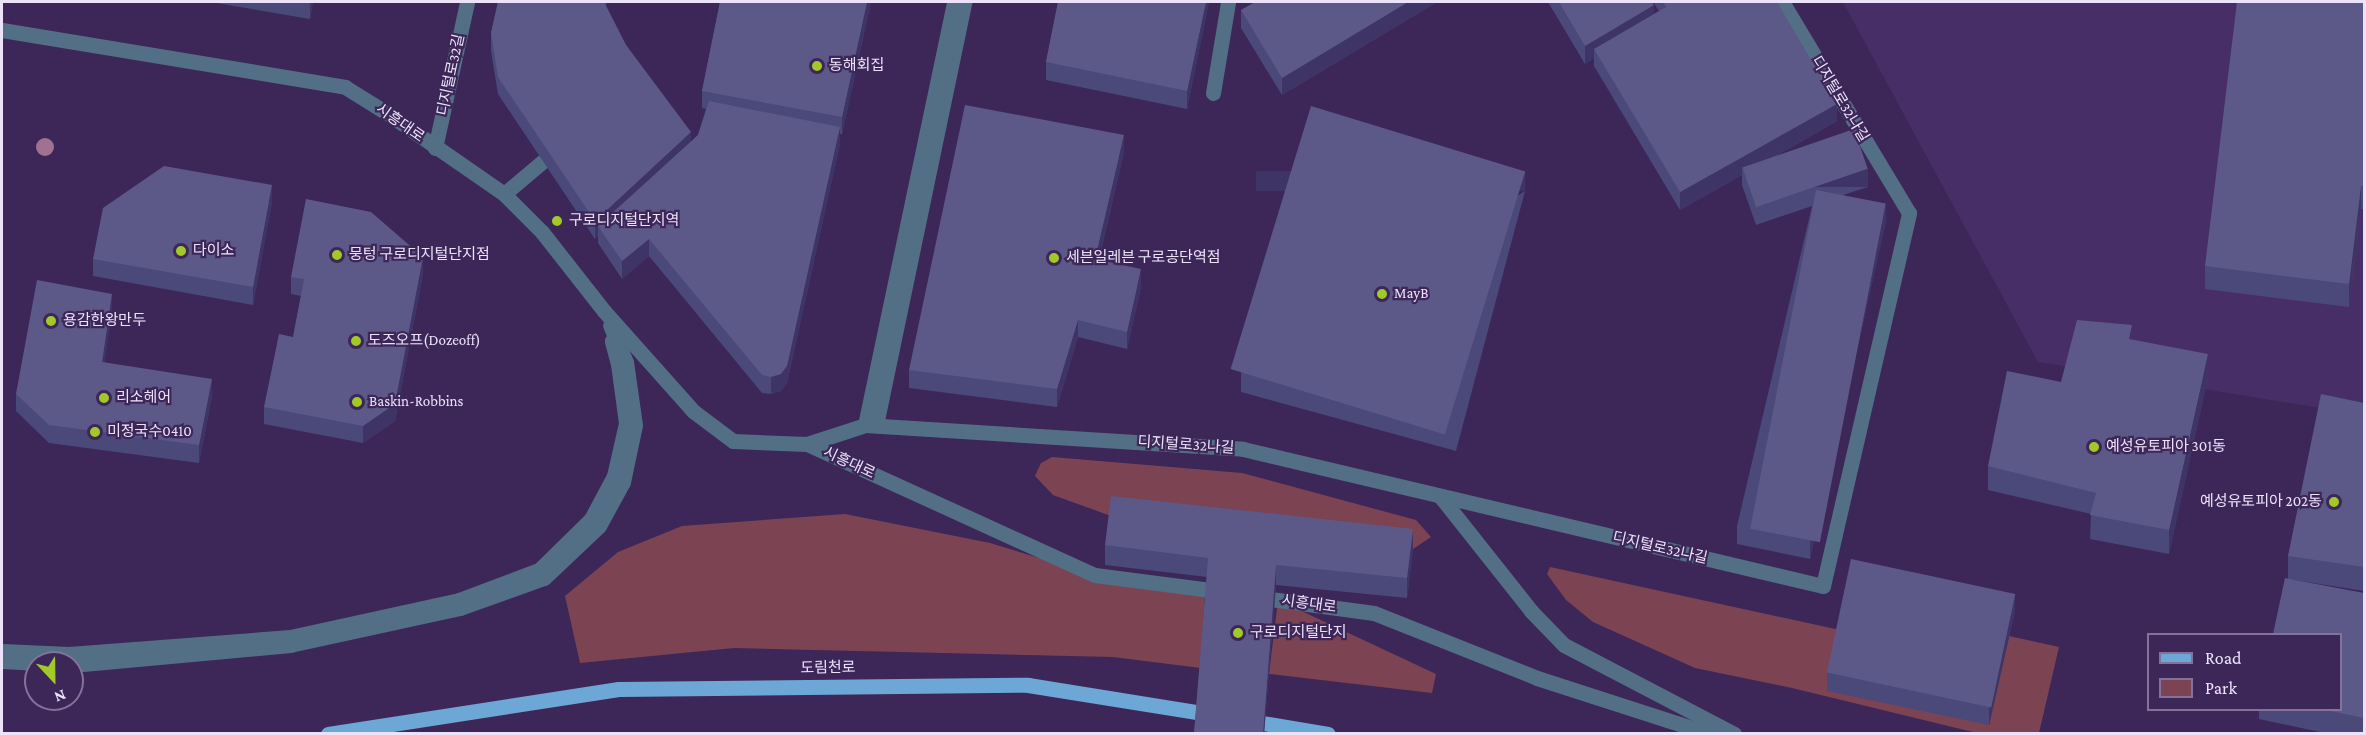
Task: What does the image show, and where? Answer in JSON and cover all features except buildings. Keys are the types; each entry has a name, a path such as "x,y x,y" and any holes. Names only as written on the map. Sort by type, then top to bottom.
{"main road":[{"name":"도림천로","path":"328,734 619,689 1028,685 1328,734"}],"street":[{"name":"디지털로32길","path":"435,148 466,2"},
{"path":"870,425 954,2"},
{"path":"870,425 964,2"},
{"path":"1213,93 1228,2"},
{"name":"디지털로32나길","path":"693,411 733,441 807,444 870,425 1243,449 1823,586 1909,213 1782,2"},
{"name":"시흥대로","path":"2,30 345,87 393,117 504,194 542,232 604,311 693,411"},
{"path":"504,194 542,162"},
{"path":"2,651 69,654 290,637 459,600 539,570 591,519 614,476 626,423 618,364 604,311"},
{"path":"84,664 290,645 460,608 544,578 599,526 623,482 635,425 626,362 604,311"},
{"name":"시흥대로","path":"807,444 1095,575 1374,613 1538,678 1710,734"},
{"path":"1440,496 1531,611 1564,645 1734,734"},
{"path":"2,661 24,662"}],"shaded area":[{"path":"1843,2 2364,2 2364,415 2038,362"}],"green space":[{"path":"1052,457 1242,473 1416,520 1431,537 1413,549 1111,516 1053,495 1035,476 1041,463"},
{"path":"845,514 990,543 1095,575 1205,590 1201,668 1113,657 734,648 580,663 565,596 618,552 682,526"},
{"path":"1550,567 1840,630 1989,725 2009,636 2059,647 2039,733 1977,733 1792,688 1695,668 1593,622 1566,600 1547,574"},
{"path":"1278,600 1436,674 1432,693 1269,674"}],"place":[{"name":"동해회집","path":"817,66"},
{"name":"구로디지털단지역","path":"557,221"},
{"name":"다이소","path":"181,251"},
{"name":"뭉텅 구로디지털단지점","path":"337,255"},
{"name":"세븐일레븐 구로공단역점","path":"1054,258"},
{"name":"MayB","path":"1382,294"},
{"name":"용감한왕만두","path":"51,321"},
{"name":"도즈오프(Dozeoff)","path":"356,341"},
{"name":"리소헤어","path":"104,398"},
{"name":"Baskin-Robbins","path":"357,402"},
{"name":"미정국수0410","path":"95,432"},
{"name":"예성유토피아 301동","path":"2094,447"},
{"name":"예성유토피아 202동","path":"2334,502"},
{"name":"구로디지털단지","path":"1238,633"}]}
